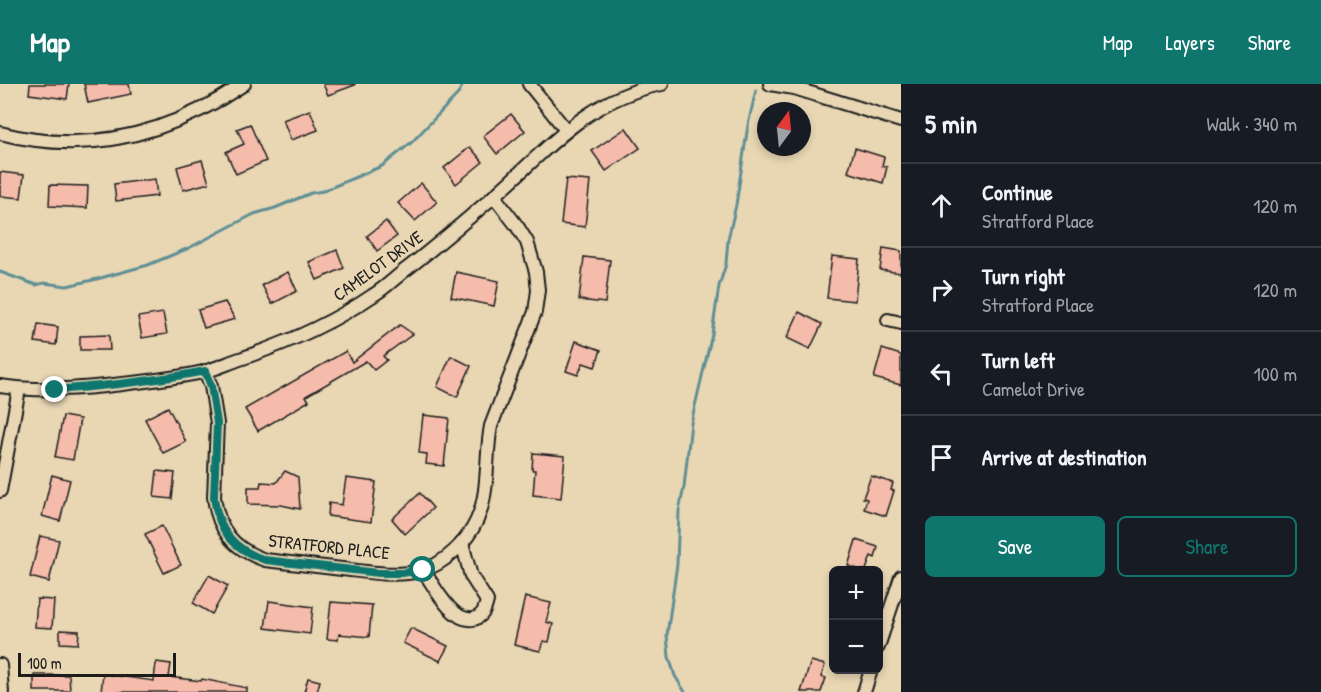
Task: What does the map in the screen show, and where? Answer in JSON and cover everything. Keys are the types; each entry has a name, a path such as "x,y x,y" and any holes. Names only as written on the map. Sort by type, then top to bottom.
{"street":[{"path":"0,133 38,141 72,143 131,136 160,128 204,109 244,84"},
{"path":"529,84 566,130"},
{"name":"CAMELOT DRIVE","path":"0,386 55,390 165,379 205,371 262,352 304,334 375,295 435,247 566,130 590,113 633,91 662,84"},
{"path":"770,84 794,86 901,121"},
{"name":"STRATFORD PLACE","path":"205,371 213,396 217,423 215,508 227,536 239,548 265,560 379,573 423,570 450,555 466,539 477,519 484,498 491,426 535,312 538,290 536,272 527,242 494,196"},
{"path":"888,320 901,323"},
{"path":"0,491 19,389"},
{"path":"423,570 447,605 461,618 471,620 478,617 485,610 487,601 471,576 462,543"},
{"path":"883,634 901,577"},
{"path":"0,665 2,692"},
{"path":"864,692 869,674"}],"building":[{"path":"30,84 69,84 67,99 29,94"},
{"path":"84,84 129,84 131,94 88,103"},
{"path":"323,84 355,84 355,85 328,95"},
{"path":"310,110 318,130 291,140 283,120"},
{"path":"511,114 525,131 497,154 483,136"},
{"path":"250,124 266,161 236,174 226,152 244,144 237,129"},
{"path":"626,128 640,148 606,171 592,151"},
{"path":"470,147 483,162 456,184 444,168"},
{"path":"855,148 884,157 882,166 887,167 883,183 848,172"},
{"path":"202,160 209,183 183,190 177,167"},
{"path":"0,172 24,175 21,198 0,196"},
{"path":"155,179 157,196 116,201 114,184"},
{"path":"566,179 590,181 585,227 561,224"},
{"path":"421,183 437,202 415,221 398,203"},
{"path":"50,185 88,186 87,208 49,206"},
{"path":"386,221 397,236 377,251 367,236"},
{"path":"883,248 901,251 901,273 880,270"},
{"path":"337,250 344,268 317,280 309,262"},
{"path":"832,256 859,259 855,301 827,298"},
{"path":"584,257 610,260 605,303 579,300"},
{"path":"288,272 297,291 272,304 262,285"},
{"path":"456,272 499,281 494,306 451,297"},
{"path":"225,302 235,319 204,328 198,310"},
{"path":"799,312 822,324 810,349 787,338"},
{"path":"163,313 167,334 142,338 138,317"},
{"path":"38,324 58,327 56,345 35,342"},
{"path":"400,325 413,334 383,356 387,360 374,370 366,361 306,396 309,401 258,431 245,409 346,351 352,362"},
{"path":"109,335 110,350 80,350 80,336"},
{"path":"576,341 601,350 595,367 583,363 578,375 566,371"},
{"path":"882,349 901,355 901,385 874,378"},
{"path":"451,356 471,366 457,397 437,387"},
{"path":"168,407 186,442 163,453 145,419"},
{"path":"423,415 449,418 444,466 426,464 427,454 419,453"},
{"path":"63,416 80,419 73,460 55,457"},
{"path":"533,453 565,456 561,498 533,495 535,470 532,470"},
{"path":"157,471 175,473 172,499 154,497"},
{"path":"285,471 298,477 300,509 281,505 248,504 248,487 260,487 261,482 276,483"},
{"path":"52,475 70,480 60,521 42,516"},
{"path":"871,476 893,483 891,490 894,491 886,516 864,509 867,499 863,498"},
{"path":"346,478 376,482 371,522 328,516 329,503 342,505"},
{"path":"420,493 433,508 405,534 392,519"},
{"path":"162,526 181,565 164,573 145,534"},
{"path":"40,536 59,540 49,582 30,577"},
{"path":"856,540 878,547 875,558 871,556 867,566 848,566"},
{"path":"209,575 228,586 212,614 193,603"},
{"path":"525,597 551,603 546,622 553,624 549,642 543,641 540,651 514,645"},
{"path":"37,599 54,600 52,628 35,627"},
{"path":"269,601 313,607 310,634 265,628"},
{"path":"331,602 372,605 369,637 339,634 338,640 327,639"},
{"path":"411,628 448,646 440,661 403,643"},
{"path":"60,630 79,631 78,644 60,643"},
{"path":"811,661 825,665 821,677 826,678 821,692 801,692"},
{"path":"156,662 171,664 169,677 201,681 202,679 247,688 247,692 101,692 103,674 154,681"},
{"path":"34,675 69,675 70,691 34,691"},
{"path":"308,678 320,681 317,692 304,692"}],"waterway":[{"path":"0,272 36,285 44,283 67,286 148,265 189,248 254,214 311,193 323,191 382,166 412,142 458,94 463,84"},
{"path":"685,692 675,676 669,657 667,635 677,564 679,511 691,423 712,334 719,286 726,264 728,239 756,90"}],"route":[{"path":"55,390 165,379 205,371 211,386 217,423 215,508 227,536 239,548 265,560 379,573 423,570"}]}
